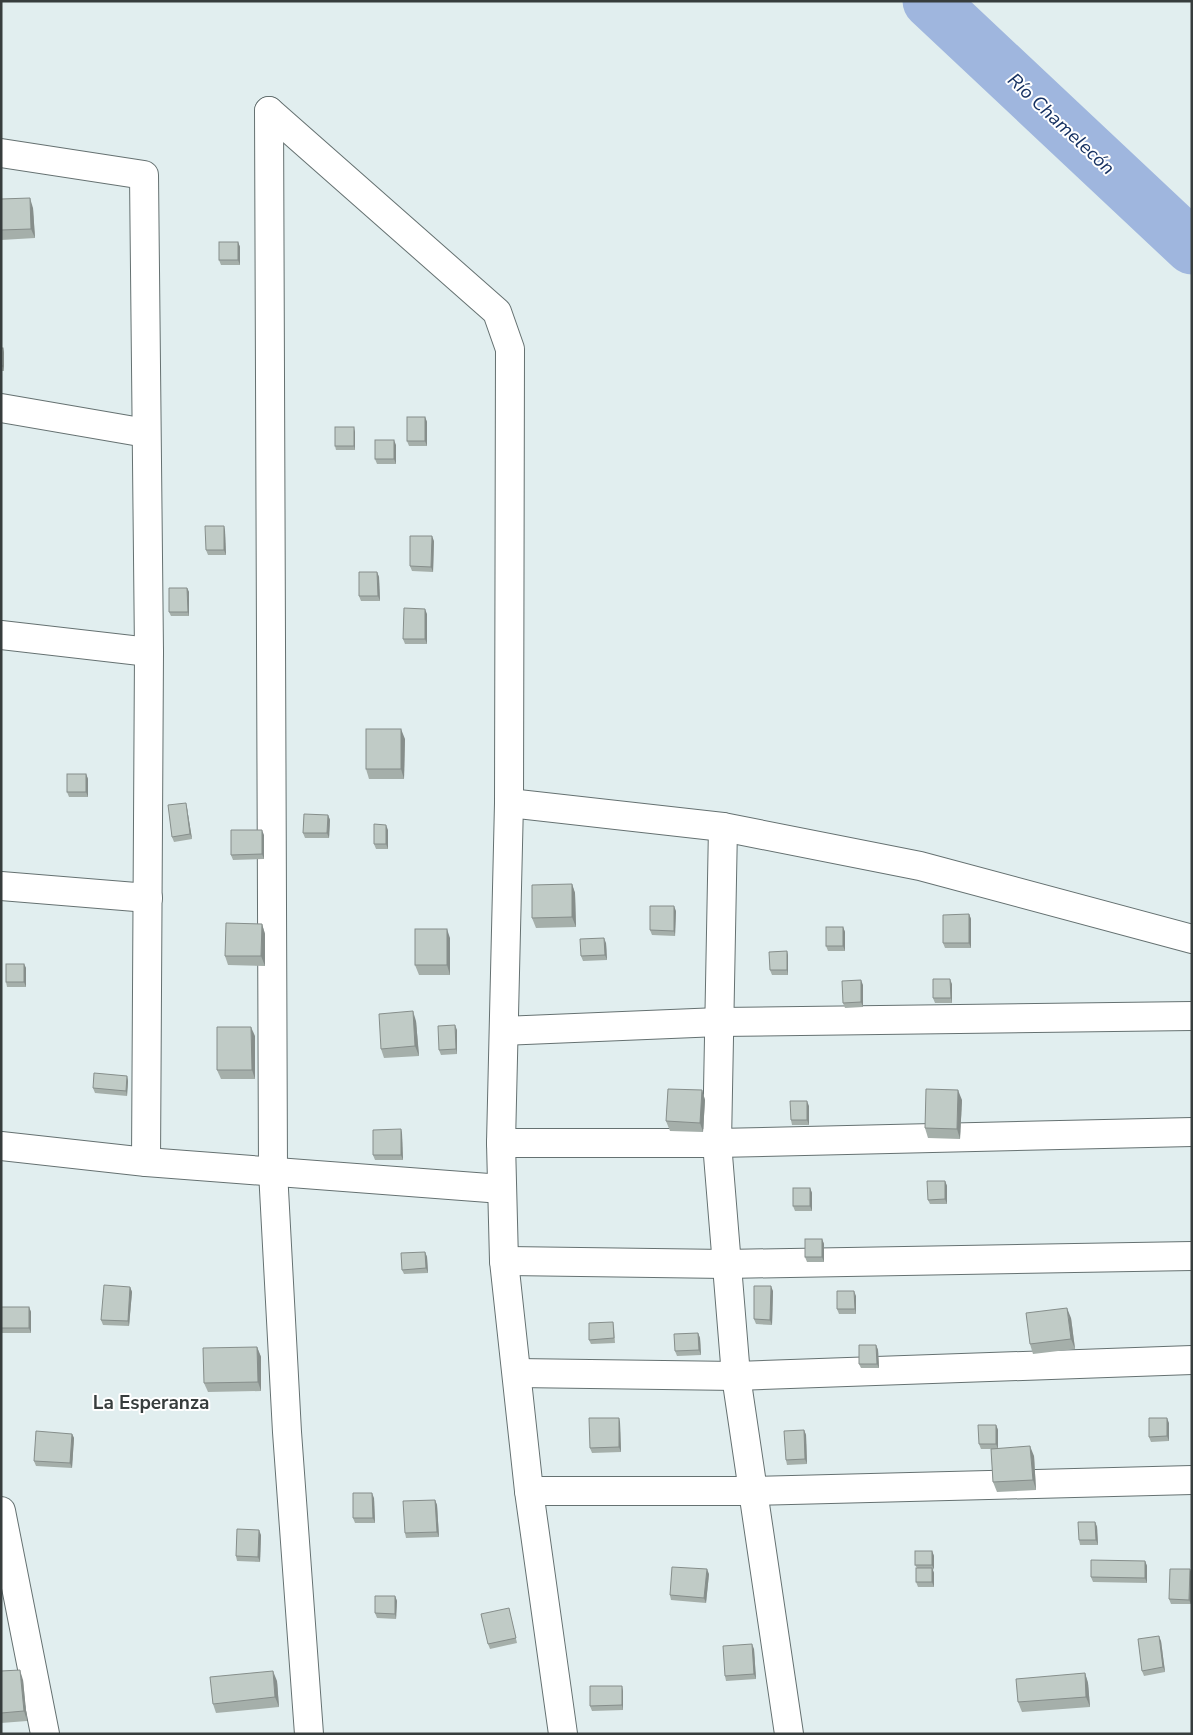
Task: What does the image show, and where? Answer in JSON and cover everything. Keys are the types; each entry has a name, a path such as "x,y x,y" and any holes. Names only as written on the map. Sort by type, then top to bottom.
{"street":[{"path":"309,1734 287,1432 273,1171 269,111 497,312 510,349 509,803 501,1143 504,1261 529,1491 563,1734"},
{"path":"1,153 144,175 149,652 146,1162"},
{"path":"1,408 146,433"},
{"path":"1,635 149,652"},
{"path":"509,803 723,827 920,866 1192,938"},
{"path":"723,827 717,1143 736,1376 789,1734"},
{"path":"1,886 148,898"},
{"path":"504,1031 719,1022 1192,1016"},
{"path":"501,1143 717,1143 1192,1132"},
{"path":"1,1146 146,1162 502,1189"},
{"path":"504,1261 726,1264 1192,1256"},
{"path":"517,1373 736,1376 1192,1360"},
{"path":"529,1491 754,1491 1192,1480"},
{"path":"1,1511 45,1734"}],"building":[{"path":"30,198 31,229 1,230 1,199"},
{"path":"219,242 238,242 238,260 219,260"},
{"path":"1,348 3,348 3,366 1,366"},
{"path":"407,417 425,417 425,441 407,441"},
{"path":"335,427 354,427 354,446 335,446"},
{"path":"375,440 394,440 394,459 375,459"},
{"path":"205,526 224,526 224,550 206,550"},
{"path":"410,536 432,536 431,567 410,566"},
{"path":"359,572 377,572 378,596 359,596"},
{"path":"169,588 187,588 188,612 169,612"},
{"path":"404,608 425,609 425,639 403,639"},
{"path":"366,729 401,729 401,769 366,769"},
{"path":"67,774 86,774 86,792 67,792"},
{"path":"186,803 190,834 172,837 168,805"},
{"path":"304,814 328,815 327,833 303,833"},
{"path":"374,824 386,825 386,844 374,844"},
{"path":"231,830 262,830 262,854 231,855"},
{"path":"572,884 572,917 532,918 532,885"},
{"path":"650,906 674,906 674,931 650,930"},
{"path":"969,914 969,943 943,943 943,915"},
{"path":"226,923 262,924 261,956 225,956"},
{"path":"826,927 843,927 843,946 826,946"},
{"path":"415,929 447,929 447,965 415,965"},
{"path":"604,938 605,955 581,956 580,939"},
{"path":"787,951 787,970 770,970 769,952"},
{"path":"6,964 24,964 24,982 6,982"},
{"path":"933,979 950,979 951,998 933,998"},
{"path":"861,980 861,1002 843,1003 842,981"},
{"path":"413,1011 415,1046 381,1049 379,1014"},
{"path":"455,1025 456,1049 439,1050 438,1026"},
{"path":"217,1027 251,1027 252,1070 217,1070"},
{"path":"94,1073 127,1076 126,1091 93,1088"},
{"path":"668,1089 702,1090 700,1123 666,1121"},
{"path":"926,1089 958,1090 957,1129 925,1128"},
{"path":"790,1101 807,1101 807,1120 791,1120"},
{"path":"401,1129 401,1155 373,1155 373,1130"},
{"path":"927,1181 945,1181 945,1199 928,1200"},
{"path":"793,1188 810,1188 810,1206 793,1206"},
{"path":"805,1239 822,1239 822,1257 805,1257"},
{"path":"425,1252 426,1268 402,1270 401,1253"},
{"path":"104,1285 130,1287 128,1321 101,1320"},
{"path":"754,1286 771,1286 770,1320 754,1319"},
{"path":"837,1291 854,1291 855,1309 837,1309"},
{"path":"1,1307 29,1307 29,1328 1,1328"},
{"path":"1067,1308 1071,1339 1030,1344 1026,1313"},
{"path":"613,1322 614,1338 589,1340 589,1323"},
{"path":"698,1333 699,1350 675,1351 674,1334"},
{"path":"859,1345 876,1345 877,1364 859,1364"},
{"path":"257,1347 258,1382 204,1383 203,1348"},
{"path":"589,1418 619,1418 619,1447 590,1448"},
{"path":"1149,1418 1167,1418 1167,1436 1149,1437"},
{"path":"978,1425 996,1425 996,1444 979,1444"},
{"path":"804,1430 805,1459 786,1460 784,1431"},
{"path":"36,1431 72,1434 70,1463 34,1461"},
{"path":"1030,1446 1033,1480 993,1482 991,1449"},
{"path":"353,1493 372,1493 373,1518 353,1518"},
{"path":"435,1500 437,1532 405,1533 403,1501"},
{"path":"1078,1522 1095,1522 1096,1540 1079,1540"},
{"path":"237,1529 259,1530 258,1557 236,1556"},
{"path":"915,1551 932,1551 932,1565 915,1565"},
{"path":"1091,1560 1145,1561 1145,1578 1091,1577"},
{"path":"672,1567 707,1569 704,1598 670,1595"},
{"path":"916,1568 932,1568 932,1582 916,1582"},
{"path":"1170,1569 1190,1569 1189,1600 1169,1599"},
{"path":"375,1596 395,1596 395,1614 375,1613"},
{"path":"509,1608 516,1638 488,1644 481,1614"},
{"path":"1159,1636 1163,1667 1142,1671 1138,1639"},
{"path":"752,1644 754,1674 725,1676 723,1646"},
{"path":"20,1670 24,1711 1,1713 1,1671"},
{"path":"273,1671 275,1697 213,1704 210,1677"},
{"path":"1085,1673 1086,1697 1018,1702 1016,1679"},
{"path":"590,1686 622,1686 622,1705 590,1706"}],"waterway":[{"name":"Río Chamelecón","path":"930,1 1192,247"}],"district":[{"name":"La Esperanza","path":"151,1403"}]}
